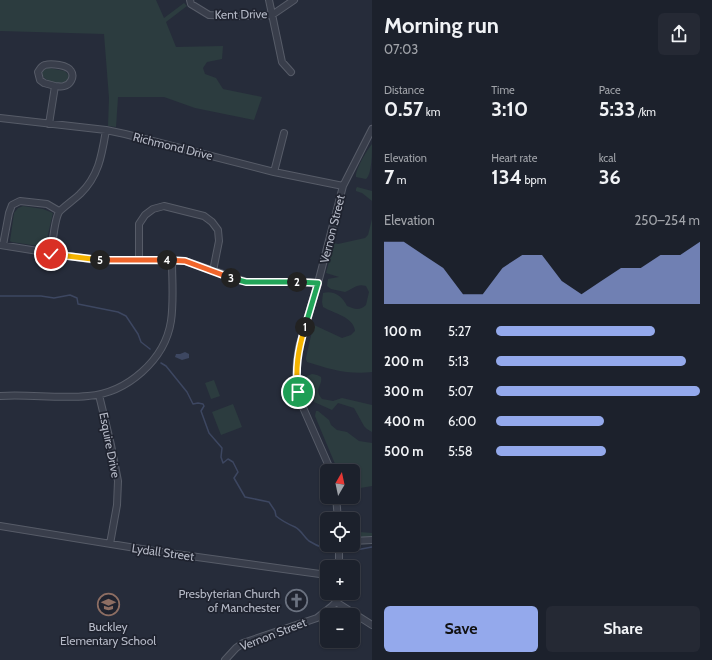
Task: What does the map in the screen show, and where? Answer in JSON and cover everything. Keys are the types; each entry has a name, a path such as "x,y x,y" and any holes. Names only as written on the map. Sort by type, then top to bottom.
{"street":[{"name":"Kent Drive","path":"190,0 192,4 210,15 239,16 272,15 294,0"},
{"path":"269,0 282,62 291,72"},
{"path":"59,65 68,68 71,71 72,78 69,84 65,86 55,86 44,83 40,80 38,72 43,66 59,65"},
{"path":"49,124 55,86"},
{"name":"Richmond Drive","path":"0,118 106,130 151,140 274,172 343,186"},
{"name":"Vernon Street","path":"328,464 301,403 296,376 299,347 318,283 343,186 372,129"},
{"path":"51,254 60,211 88,186 97,171 106,130"},
{"path":"274,172 284,133"},
{"path":"60,211 47,204 20,201 12,205 1,245 51,254 101,260 185,261 246,282 318,283"},
{"path":"139,260 139,224 145,215 153,209 164,206 204,216 212,222 218,230 220,241 213,271"},
{"path":"0,396 99,395 122,386 138,376 150,364 160,350 167,335 172,305 172,260"},
{"name":"Esquire Drive","path":"99,395 118,481 110,544"},
{"name":"Lydall Street","path":"0,526 110,544 320,574"},
{"path":"360,541 372,540"},
{"path":"336,602 372,625"},
{"name":"Vernon Street","path":"225,660 243,643 317,618 326,613 336,602"}],"shaded area":[{"path":"0,0 156,0 164,18 184,3 187,6 166,22 176,47 223,46 222,59 207,62 203,68 205,74 216,78 223,89 262,97 254,120 195,108 164,97 118,97 116,127 108,126 109,98 104,34 0,31"},
{"path":"49,68 65,71 69,76 68,80 58,83 47,80 42,74"},
{"path":"372,144 371,163 368,176 366,179 356,177 359,165"},
{"path":"357,187 372,191 372,201 362,193 356,191"},
{"path":"23,206 43,209 53,213 45,247 10,241 14,213 18,208"},
{"path":"372,219 372,372 347,372 307,362 306,357 314,325 342,338 351,335 355,331 354,326 347,319 323,307 323,293 334,293 341,297 347,306 359,309 366,305 369,292 366,286 358,286 345,292 331,289 327,286 328,279 339,277 326,273 334,243 338,244 365,238 368,235"},
{"path":"312,374 321,377 318,392 322,399 333,401 342,398 372,405 372,432 364,426 354,408 338,403 332,410 314,402 312,396 308,394 305,384 307,376"},
{"path":"214,380 220,396 211,399 205,383"},
{"path":"233,404 242,427 221,435 212,412"},
{"path":"316,411 318,411 329,420 331,425 337,430 347,432 359,441 372,443 372,486 360,488 360,464 335,464 315,416"},
{"path":"360,532 372,533 372,538 360,538"}],"water":[{"path":"185,352 189,354 189,358 182,360 175,357 176,354"}],"waterway":[{"path":"0,296 41,296 54,298 70,295 77,298 78,304 118,312 126,316 138,334 141,342 150,349"},
{"path":"161,363 166,366 187,392 193,404 203,404 204,406 201,411 209,433 222,448 221,457 223,463 228,459 233,462 238,472 234,478 245,497 269,502 275,511 276,516 297,528 309,541 320,546"},
{"path":"360,549 372,547"}],"place":[{"name":"Presbyterian Church of Manchester","path":"296,600"},
{"name":"Buckley Elementary School","path":"108,605"}],"route":[{"path":"51,254 86,259 120,261 178,260 185,261 239,281 318,283 299,347 296,376 298,392"}]}
